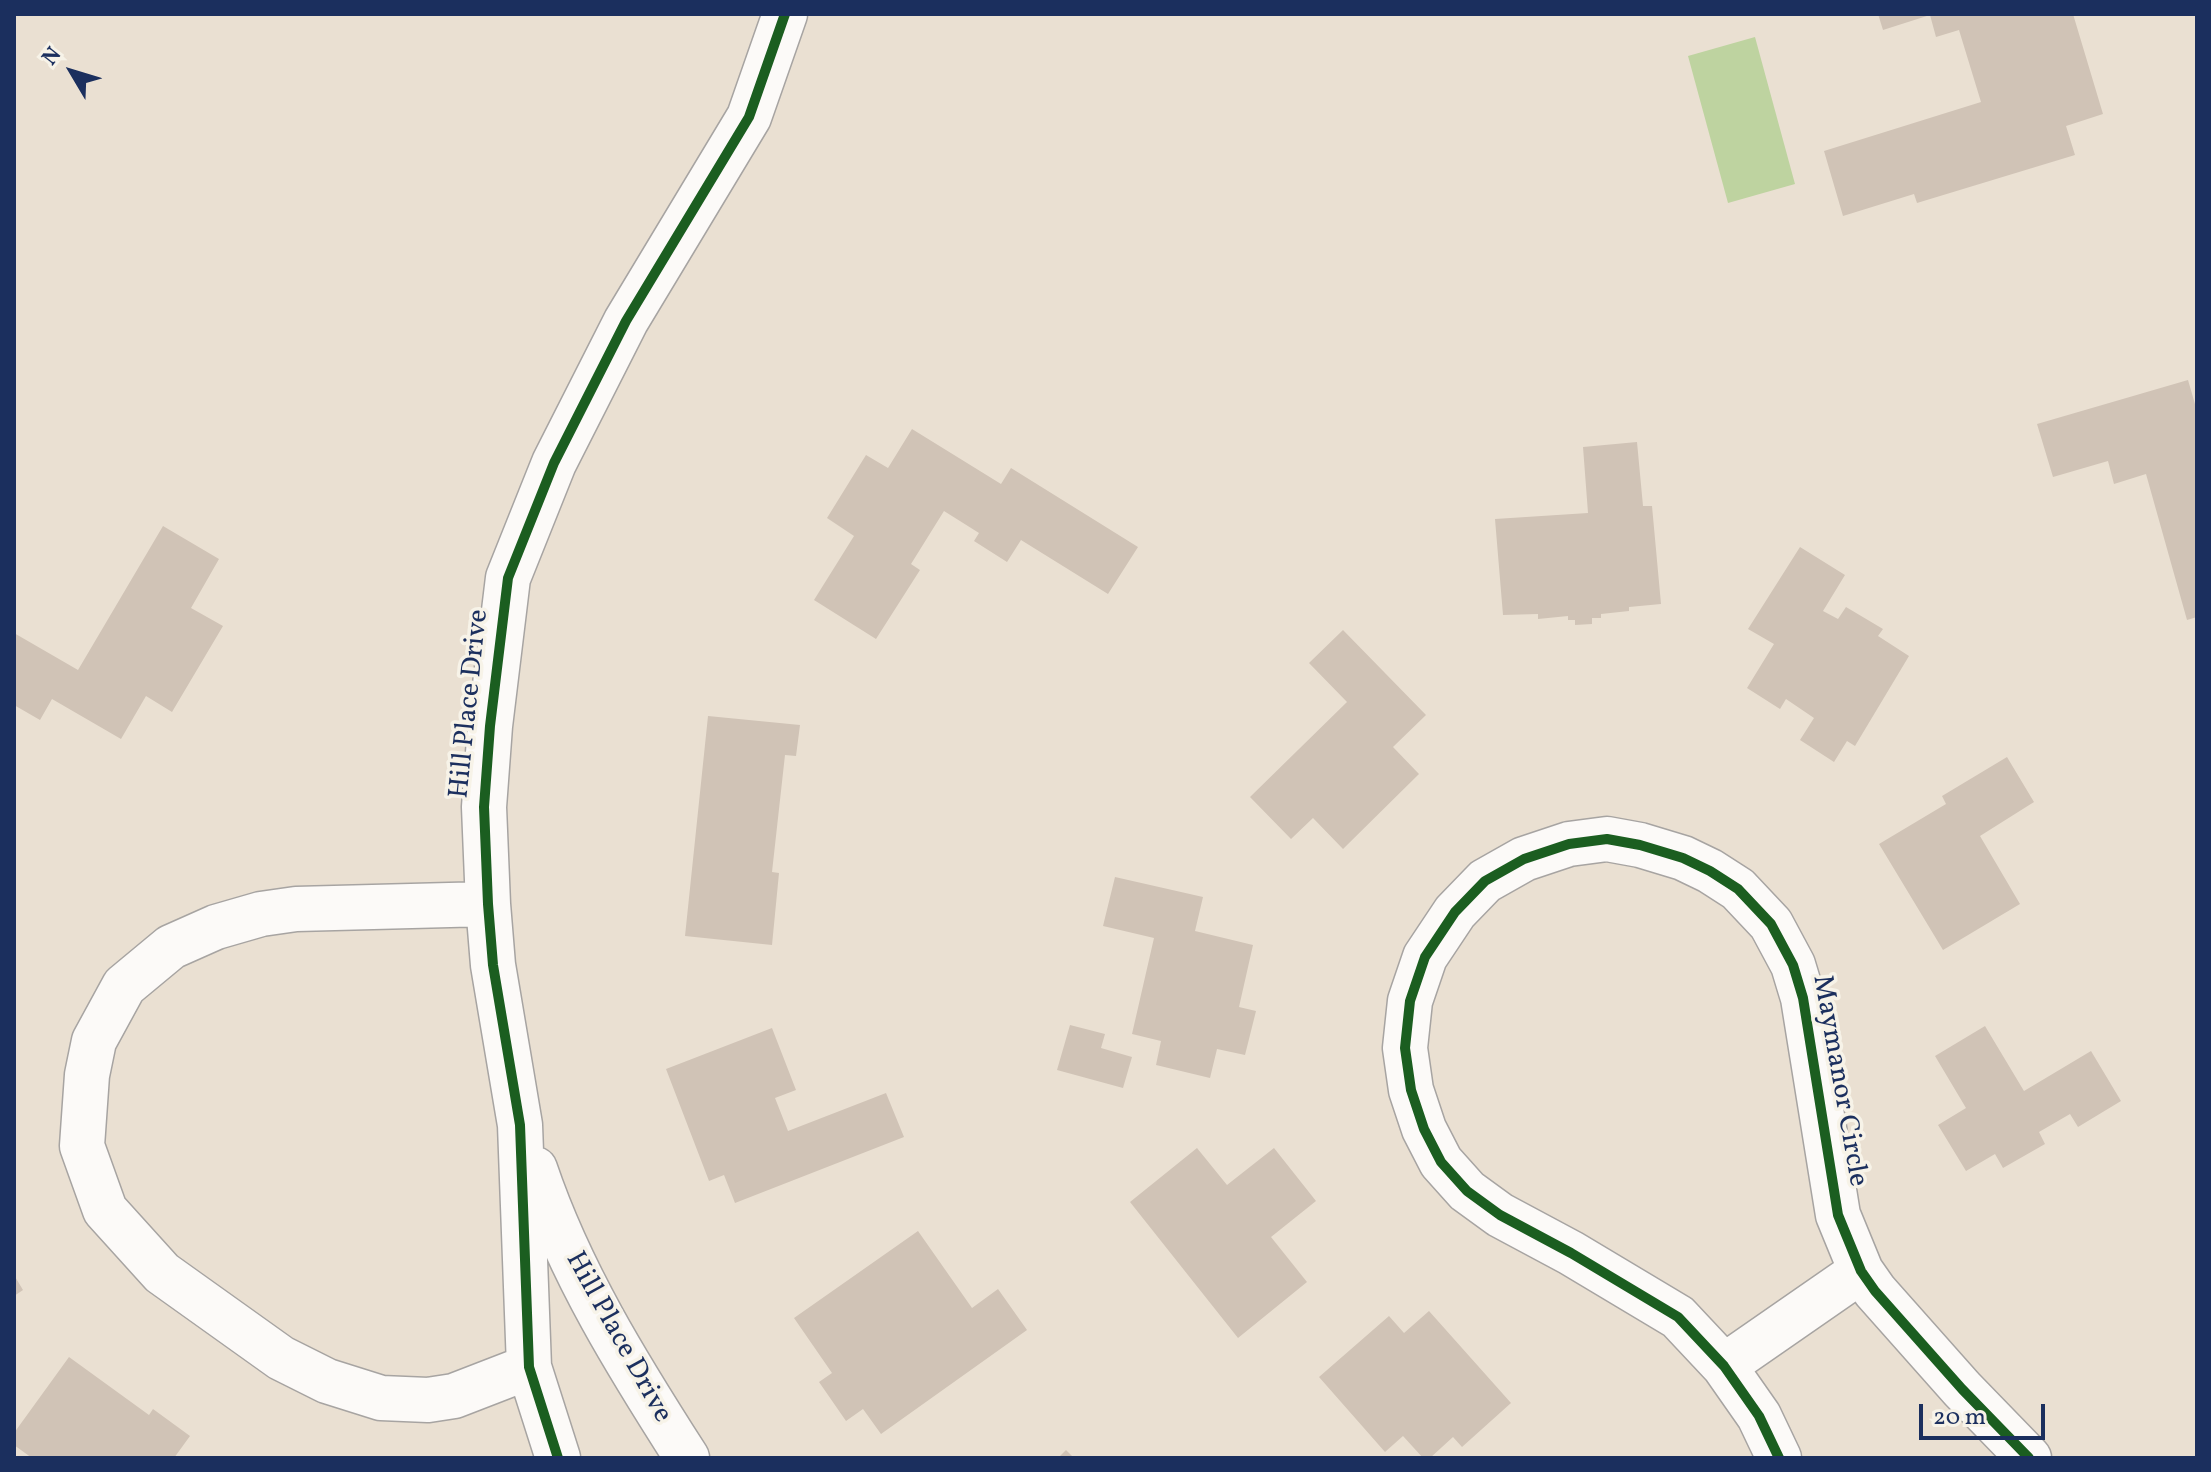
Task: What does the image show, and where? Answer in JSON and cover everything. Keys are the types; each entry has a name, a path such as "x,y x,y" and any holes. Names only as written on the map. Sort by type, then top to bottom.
{"street":[{"name":"Hill Place Drive","path":"558,1458 529,1367 520,1125 493,965 488,904 485,795 508,578 554,463 626,321 749,117 785,14"},
{"name":"Maymanor Circle","path":"1779,1458 1759,1416 1724,1366 1678,1317 1500,1215 1467,1191 1441,1162 1424,1129 1411,1090 1405,1048 1410,1001 1425,957 1455,912 1485,881 1524,859 1569,844 1607,839 1640,845 1683,858 1710,871 1738,889 1771,924 1793,965 1803,998 1838,1215 1861,1271 1962,1389 2037,1454"},
{"path":"488,904 296,909 261,914 216,927 171,947 124,986 94,1041 87,1075 82,1146 105,1210 162,1273 281,1358 327,1381 381,1398 428,1400 454,1396 529,1367"},
{"name":"Hill Place Drive","path":"520,1125 551,1218 589,1295 632,1373 687,1458"},
{"path":"1724,1366 1861,1271"}],"green space":[{"path":"1755,37 1795,184 1728,203 1688,56"}],"building":[{"path":"1878,14 2073,14 2103,114 2066,126 2075,155 1917,203 1914,194 1843,216 1824,151 1981,102 1959,30 1936,37 1930,15 1883,30"},
{"path":"2188,380 2197,411 2197,617 2187,620 2146,474 2114,484 2108,461 2053,477 2037,424"},
{"path":"912,429 1001,484 1011,468 1138,547 1108,594 1021,540 1007,562 974,541 979,533 944,511 911,564 920,570 876,639 814,600 854,536 827,518 866,455 888,468"},
{"path":"1637,442 1643,506 1652,506 1661,604 1601,614 1601,618 1592,618 1592,624 1575,625 1575,620 1568,620 1568,616 1538,619 1538,614 1503,615 1495,519 1588,513 1583,447"},
{"path":"163,526 219,559 191,608 223,626 172,712 146,696 121,739 52,699 40,720 14,705 14,633 78,670"},
{"path":"1800,547 1845,575 1823,611 1838,619 1846,607 1883,629 1878,636 1909,656 1855,746 1847,741 1834,762 1800,740 1814,718 1786,699 1780,709 1747,688 1774,644 1748,629"},
{"path":"1343,630 1426,715 1393,747 1419,774 1343,849 1313,818 1291,839 1250,797 1347,702 1309,663"},
{"path":"708,716 800,725 796,756 785,755 772,872 779,873 772,945 685,936"},
{"path":"2007,757 2034,802 1980,836 2020,904 1943,950 1879,844 1946,804 1942,796"},
{"path":"1115,877 1203,897 1195,931 1253,945 1239,1007 1256,1011 1245,1055 1217,1049 1210,1078 1156,1065 1161,1041 1132,1034 1154,938 1103,926"},
{"path":"1070,1025 1105,1034 1101,1048 1132,1057 1123,1088 1057,1070"},
{"path":"1985,1026 2024,1091 2091,1051 2121,1101 2078,1127 2070,1114 2039,1132 2045,1144 2003,1168 1995,1154 1966,1171 1938,1125 1966,1108 1935,1056"},
{"path":"772,1028 796,1090 775,1098 788,1131 886,1093 904,1137 735,1203 724,1175 709,1181 666,1069"},
{"path":"1197,1148 1227,1185 1274,1148 1316,1201 1271,1237 1307,1282 1238,1338 1130,1202"},
{"path":"918,1231 972,1308 998,1289 1027,1330 881,1434 863,1409 846,1421 819,1382 832,1373 794,1318"},
{"path":"14,1275 23,1290 14,1296"},
{"path":"1429,1311 1511,1403 1462,1447 1453,1437 1430,1458 1423,1458 1403,1436 1385,1452 1319,1377 1389,1316 1404,1333"},
{"path":"69,1357 149,1415 153,1409 190,1436 174,1458 32,1458 14,1445 14,1433"},
{"path":"1066,1450 1074,1458 1058,1458"}],"cycle path":[{"path":"558,1458 529,1367 520,1125 493,965 488,904 484,807 490,726 508,578 554,463 626,321 749,117 785,14"},
{"path":"1779,1458 1759,1416 1724,1366 1678,1317 1500,1215 1467,1191 1441,1162 1424,1129 1411,1090 1405,1048 1410,1001 1425,957 1455,912 1485,881 1524,859 1569,844 1607,839 1640,845 1683,858 1710,871 1738,889 1771,924 1793,965 1803,998 1838,1215 1861,1271 1962,1389 2029,1458"}]}
